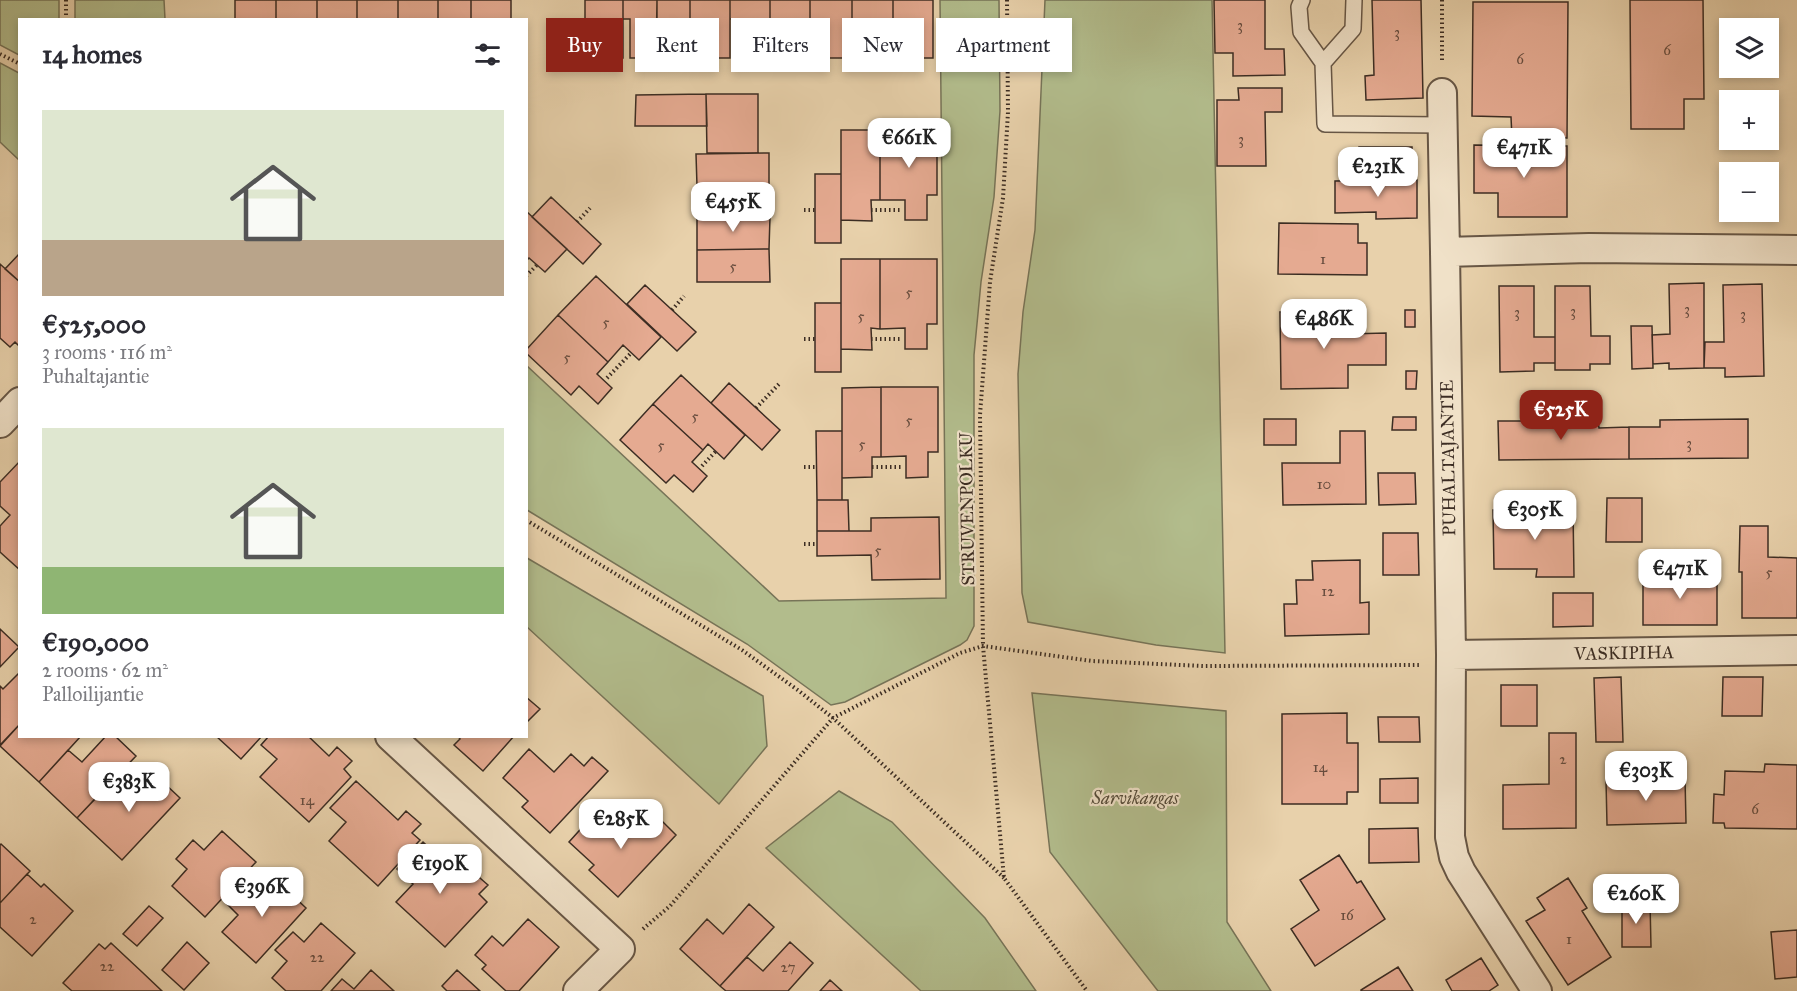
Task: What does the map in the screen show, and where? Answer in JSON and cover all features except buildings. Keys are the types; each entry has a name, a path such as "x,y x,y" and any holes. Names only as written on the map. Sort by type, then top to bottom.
{"street":[{"name":"PUHALTAJANTIE","path":"1442,93 1450,656 1450,837 1454,857 1461,872 1537,991"},
{"path":"1445,252 1609,248 1797,250"},
{"path":"0,423 18,404"},
{"name":"VASKIPIHA","path":"1450,656 1797,650"},
{"path":"392,738 620,949 578,991"}],"lane":[{"path":"1302,0 1299,7 1301,32 1323,63 1325,124 1443,125"},
{"path":"1323,63 1353,29 1354,0"}],"path":[{"path":"66,0 66,18"},
{"name":"STRUVENPOLKU","path":"1004,878 983,646 980,415 990,282 1003,198 1008,112 1007,0"},
{"path":"1442,0 1442,93"},
{"path":"0,54 18,63"},
{"path":"577,222 590,208"},
{"path":"804,210 815,210"},
{"path":"871,210 900,210"},
{"path":"528,274 537,265"},
{"path":"672,310 684,296"},
{"path":"804,339 815,339"},
{"path":"871,339 900,339"},
{"path":"607,378 631,353"},
{"path":"756,408 779,384"},
{"path":"702,466 716,451"},
{"path":"804,467 816,467"},
{"path":"872,467 901,467"},
{"path":"528,521 742,650 833,718 1004,878 1087,991"},
{"path":"804,544 817,544"},
{"path":"620,949 670,906 833,718 960,653 983,646 1092,661 1203,666 1434,665 1450,656"}],"green space":[{"path":"0,0 59,0 59,18 18,18 18,54 0,45"},
{"path":"75,0 164,0 165,18 75,18"},
{"path":"940,0 999,0 999,18 940,18"},
{"path":"1045,0 1212,0 1225,653 1156,645 1028,622 1022,593 1018,374 1023,312 1035,230 1042,72 1072,72 1072,18 1044,18"},
{"path":"0,63 18,72 18,159 0,142"},
{"path":"941,72 1000,72 1000,111 994,197 981,282 974,355 974,626 967,640 960,645 845,702 831,705 747,644 528,511 528,367 779,601 946,598"},
{"path":"528,559 763,696 767,746 719,804 528,628"},
{"name":"Sarvikangas","path":"1032,693 1226,711 1227,922 1271,991 1158,991 1050,852"},
{"path":"839,791 892,822 985,918 1036,991 921,991 766,848"}]}
